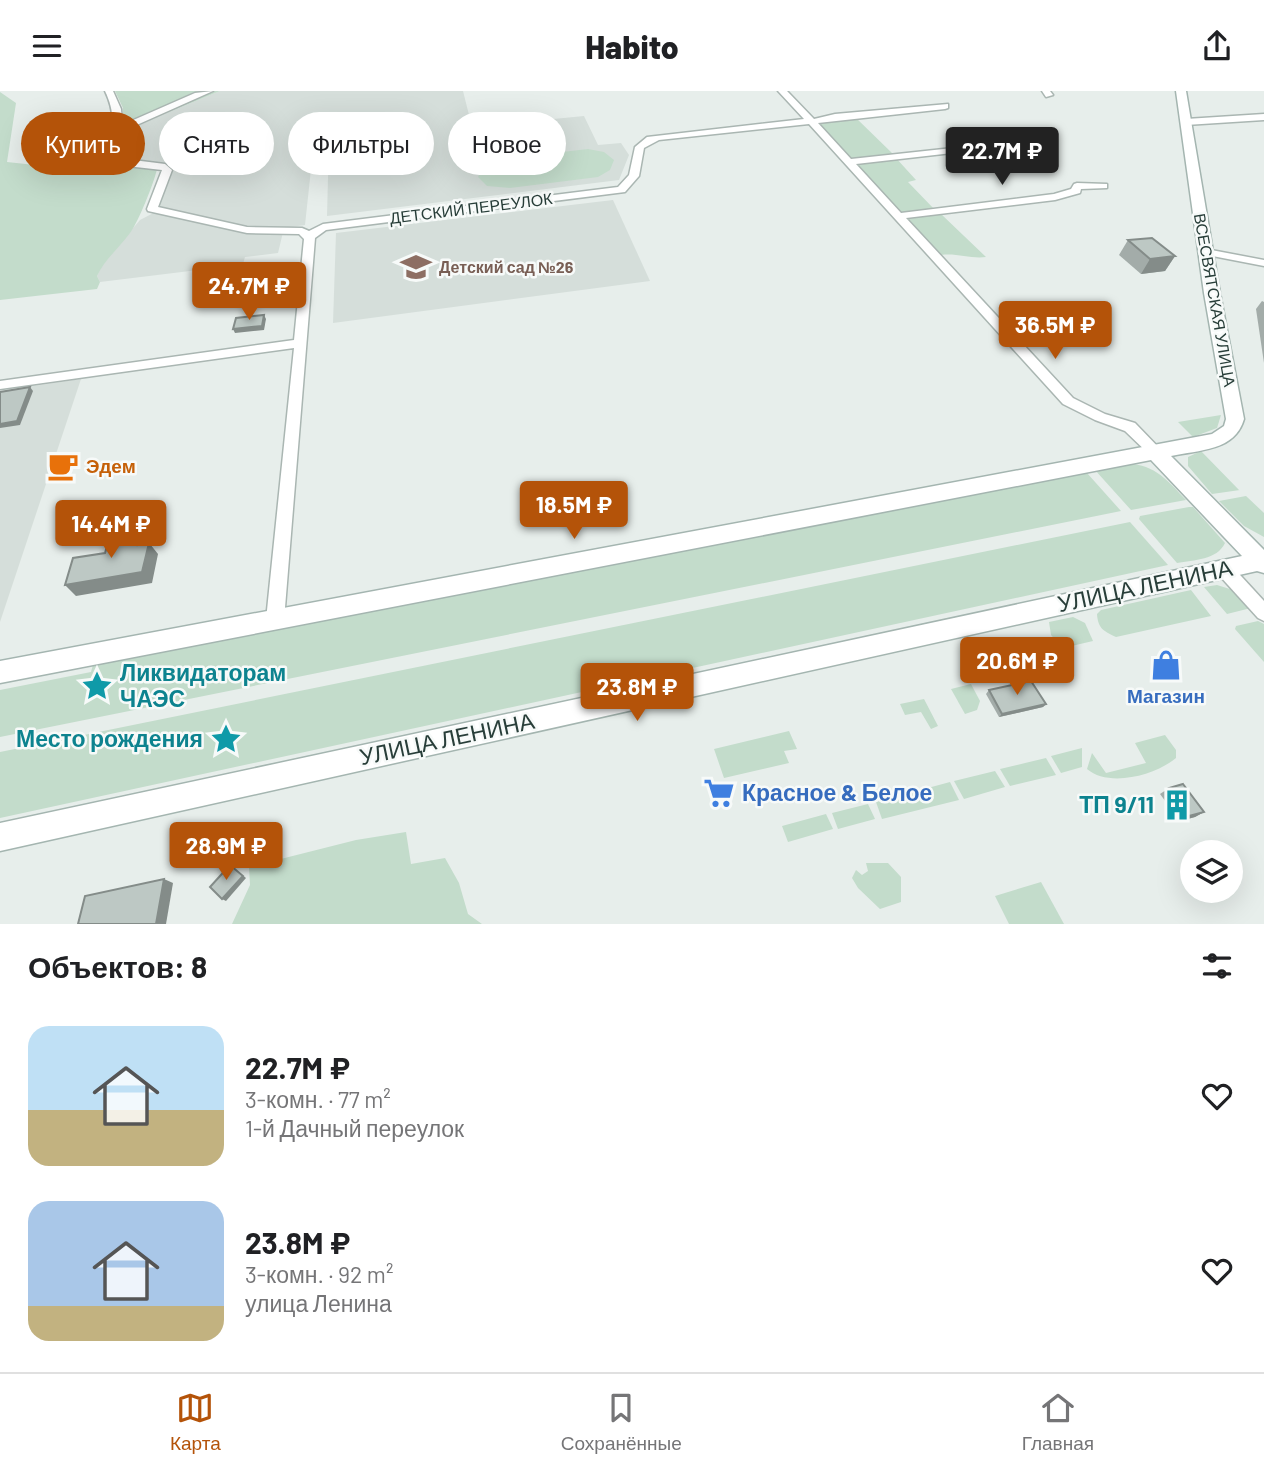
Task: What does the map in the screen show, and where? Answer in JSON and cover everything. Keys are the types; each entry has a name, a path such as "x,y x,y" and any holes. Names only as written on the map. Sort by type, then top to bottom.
{"street":[{"path":"109,91 116,112"},
{"path":"145,118 180,101 209,91"},
{"path":"782,91 1068,401 1100,417 1130,427 1263,562"},
{"name":"ВСЕСВЯТСКАЯ УЛИЦА","path":"1156,452 1217,440 1233,429 1236,419 1181,91"},
{"path":"811,121 945,106"},
{"path":"1186,122 1264,117"},
{"name":"ДЕТСКИЙ ПЕРЕУЛОК","path":"310,238 323,227 621,190 634,176 640,147 650,139 811,121"},
{"path":"849,162 996,145"},
{"path":"145,164 161,165 167,170 152,209 247,230 302,231 310,238 275,620"},
{"path":"899,216 1055,197 1076,191 1077,186 1104,186"},
{"path":"1206,252 1264,264"},
{"path":"0,385 300,343"},
{"path":"0,672 1156,452"},
{"name":"УЛИЦА ЛЕНИНА","path":"0,837 1263,562"},
{"path":"1224,569 1264,613"}],"shaded area":[{"path":"220,91 463,91 468,112 448,112 448,175 566,175 566,118 584,116 598,145 621,143 629,155 619,180 327,216 328,175 434,175 434,112 288,112 288,175 310,175 305,225 284,228 278,253 245,257 243,264 239,265 100,282 97,276 103,263 140,220 163,208 157,204 167,175 274,175 274,112 169,112"},
{"path":"159,116 159,163 145,161 145,122"},
{"path":"613,200 650,281 333,323 336,233"},
{"path":"81,379 0,622 0,391"}],"green space":[{"path":"115,91 220,91 169,112 159,112 159,116 145,122 145,112 123,112"},
{"path":"0,92 16,103 7,162 21,164 21,175 145,175 145,166 157,169 133,228 97,276 100,282 97,289 0,300"},
{"path":"854,116 894,155 852,160 817,124"},
{"path":"588,149 604,152 614,160 610,170 598,177 510,188 487,186 478,177 566,175 566,152"},
{"path":"895,157 916,180 908,182 935,210 906,214 899,212 856,164"},
{"path":"941,214 986,257 941,255 908,221 909,217"},
{"path":"1221,415 1217,428 1193,437 1178,422"},
{"path":"1201,451 1240,490 1212,494 1188,466 1188,457"},
{"path":"1136,464 1153,470 1186,500 1131,510 1095,470"},
{"path":"1087,473 1121,511 0,737 0,690 91,672 94,661"},
{"path":"1246,496 1264,513 1264,537 1244,526 1219,501"},
{"path":"1193,507 1225,543 1211,556 1177,563 1139,519 1140,516"},
{"path":"1130,522 1168,565 0,818 0,752"},
{"path":"1217,585 1233,590 1251,608 1227,614 1204,587"},
{"path":"1191,590 1211,616 1116,637 1100,626 1097,614 1101,610"},
{"path":"1073,617 1085,623 1093,641 1063,648 1051,635 1049,622"},
{"path":"1258,621 1264,624 1264,662 1235,629 1236,626"},
{"path":"971,684 980,701 977,710 965,714 951,689"},
{"path":"924,699 938,726 931,729 921,712 905,715 900,704"},
{"path":"789,731 797,749 784,751 789,763 724,778 714,749"},
{"path":"1165,735 1176,750 1176,758 1157,770 1132,777 1107,778 1087,769 1092,753 1106,773 1146,763 1135,743"},
{"path":"1082,748 1082,767 1061,773 1051,756"},
{"path":"1046,758 1056,775 1010,786 1000,769"},
{"path":"995,771 1005,787 964,799 954,781"},
{"path":"950,782 959,800 882,819 876,802"},
{"path":"868,804 875,819 838,829 832,813"},
{"path":"826,814 833,829 788,842 782,826"},
{"path":"406,832 411,864 445,858 459,883 468,914 482,924 232,924 250,885 249,867 356,840"},
{"path":"866,863 888,863 901,877 901,902 880,909 858,888 852,878 856,870 862,875 868,871"},
{"path":"1041,882 1064,924 1009,924 995,896"}],"building":[{"path":"1152,238 1175,256 1150,259 1128,240"},
{"path":"264,315 262,326 233,329 236,318"},
{"path":"30,387 17,421 0,424 0,392"},
{"path":"143,525 138,545 149,543 142,572 65,585 73,558 105,553 107,546 123,544 127,527"},
{"path":"1031,681 1046,704 1002,714 989,690"},
{"path":"1183,784 1204,812 1189,816 1169,788"},
{"path":"230,865 243,876 222,899 210,887"},
{"path":"164,879 156,924 78,924 85,896"}],"place":[{"name":"Детский сад №26","path":"416,267"},
{"name":"Эдем","path":"63,466"},
{"name":"Магазин","path":"1166,665"},
{"name":"Ликвидаторам ЧАЭС","path":"97,686"},
{"name":"Место рождения","path":"226,739"},
{"name":"Красное & Белое","path":"719,793"},
{"name":"ТП 9/11","path":"1177,805"}]}
